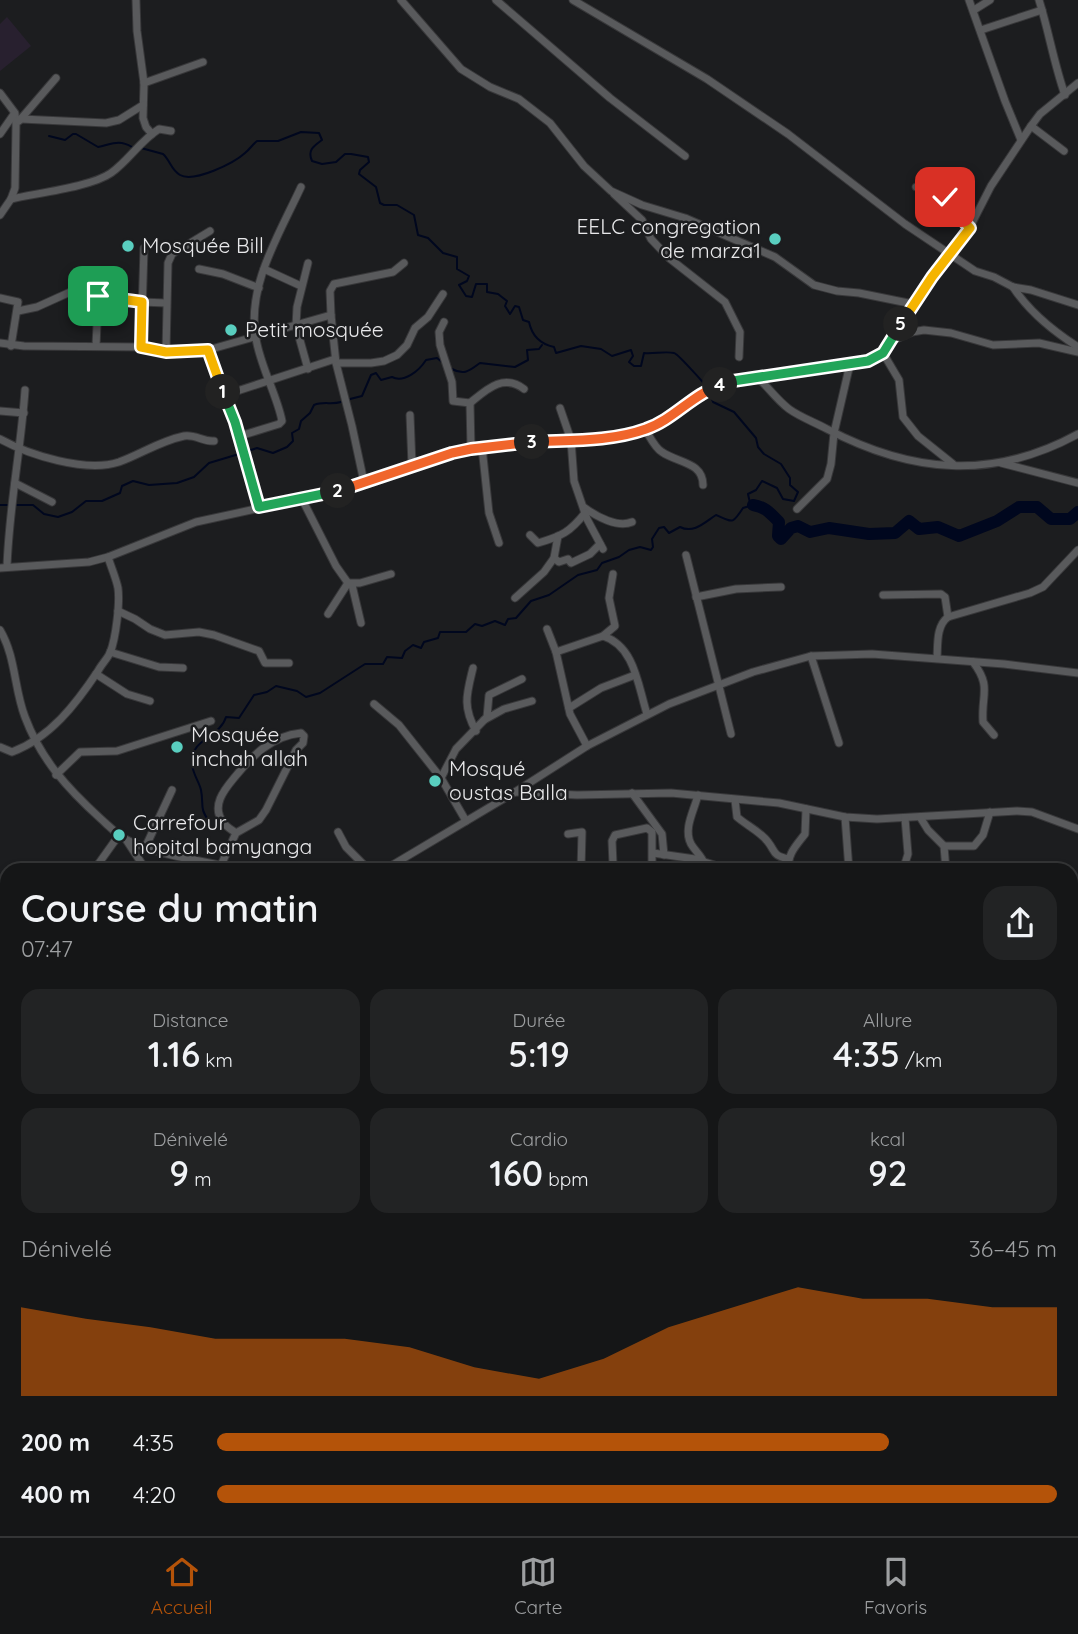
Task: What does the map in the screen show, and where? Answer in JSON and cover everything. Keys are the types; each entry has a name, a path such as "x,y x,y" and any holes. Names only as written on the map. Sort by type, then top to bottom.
{"street":[{"path":"136,0 144,83 143,105 146,127 152,134"},
{"path":"401,0 461,69 490,87 519,99 550,123 584,166 642,220 651,239 669,258 725,302 741,338 739,357"},
{"path":"496,0 610,98 685,156"},
{"path":"573,0 707,79 788,134 905,224 975,271 995,277 1013,287 1078,305"},
{"path":"970,0 1021,140"},
{"path":"974,10 990,0"},
{"path":"1039,0 1065,95"},
{"path":"981,30 1042,10"},
{"path":"144,83 203,62"},
{"path":"0,134 56,78"},
{"path":"25,390 4,567 64,565 108,557 196,522 334,492 412,465 471,449 614,436 645,429 713,388 733,381 868,361 883,353 912,304 970,228 990,186 1031,126 1040,114 1078,83"},
{"path":"0,93 17,119 15,188 0,215"},
{"path":"17,119 106,123 119,120 143,105"},
{"path":"1031,126 1064,151"},
{"path":"11,199 99,180 113,172 159,129 171,131"},
{"path":"916,187 928,183 938,187 954,211 970,228"},
{"path":"240,439 279,425 282,421 256,337 256,308 270,250 301,187"},
{"path":"611,191 642,205 685,218 775,257 814,285 912,304"},
{"path":"166,352 167,272 172,254 211,231"},
{"path":"141,347 144,248"},
{"path":"364,482 335,361 330,291 334,284 393,272 404,262"},
{"path":"308,264 296,326 308,369"},
{"path":"264,268 302,286"},
{"path":"199,269 223,274 259,288"},
{"path":"18,310 37,307 99,279 96,346"},
{"path":"1013,287 1039,318 1078,349"},
{"path":"225,396 335,361 371,363 397,355 443,294"},
{"path":"98,296 166,303"},
{"path":"0,298 18,302 11,346"},
{"path":"0,343 11,346 141,347 166,352 208,350 331,315"},
{"path":"444,322 439,332 440,345 452,382 453,401 470,403 497,383 517,383 524,388"},
{"path":"891,341 924,330 951,333 993,345 1039,343 1078,349"},
{"path":"208,350 240,439 259,507"},
{"path":"883,353 899,380 903,417 937,453 956,466"},
{"path":"797,509 827,479 834,433 850,364"},
{"path":"758,378 789,409 873,451 896,458 956,466 1000,463 1048,450 1078,434"},
{"path":"470,403 471,449"},
{"path":"554,558 559,562 568,559 571,563 602,546 573,481 571,440 560,408"},
{"path":"0,411 24,413"},
{"path":"410,415 412,465"},
{"path":"645,429 659,451 698,469 703,475 703,485"},
{"path":"0,439 20,449 91,465 109,465 153,445 183,436 191,435 205,442 214,441"},
{"path":"482,447 489,513 499,542"},
{"path":"1000,463 1078,483"},
{"path":"15,483 52,502"},
{"path":"302,499 336,566 350,584 361,622"},
{"path":"584,510 612,522 626,525 632,522"},
{"path":"530,535 538,542 558,536 573,528 584,510"},
{"path":"515,598 544,572 554,558 558,536"},
{"path":"937,659 940,627 948,617 1043,587 1075,558 1078,550"},
{"path":"686,555 732,734"},
{"path":"0,747 12,752 35,741 63,718 110,652 118,611 118,589 108,557"},
{"path":"328,614 350,584 391,573"},
{"path":"556,652 603,636 615,626 609,598 613,574"},
{"path":"696,597 729,590 781,587"},
{"path":"883,594 941,594 948,617"},
{"path":"118,611 165,635 199,632 214,635 236,645 259,650 265,663 289,663"},
{"path":"548,629 573,721 587,746"},
{"path":"0,630 12,656 24,714 35,741 56,775 127,840 145,848 216,863"},
{"path":"603,636 620,643 627,653 647,714"},
{"path":"110,652 159,667 183,668"},
{"path":"396,863 516,792 587,746 647,714 718,684 811,656 858,654 937,659 1078,673"},
{"path":"811,656 839,743"},
{"path":"973,662 985,682 983,722 994,735"},
{"path":"473,668 466,709 476,731"},
{"path":"96,674 127,694 150,701"},
{"path":"569,708 601,688 635,675"},
{"path":"441,778 456,749 487,717 489,695 522,679"},
{"path":"482,721 504,709 532,701"},
{"path":"374,704 399,725 441,778 466,821"},
{"path":"56,775 80,752 117,751 211,721"},
{"path":"221,863 236,833 259,820 266,810 296,750 303,743 304,736 301,733 279,738 249,758 221,793 219,811 223,823 236,833"},
{"path":"145,848 172,790"},
{"path":"516,792 698,795 779,803 845,817 905,818 990,812 1032,813 1078,829"},
{"path":"632,793 662,834 663,855"},
{"path":"698,795 689,822 688,835 704,863"},
{"path":"735,800 737,817 769,842 772,851 779,857 788,859"},
{"path":"788,863 794,845 805,834 806,809"},
{"path":"944,846 974,846 983,835 990,812"},
{"path":"845,817 848,863"},
{"path":"920,817 928,830 944,846 945,863"},
{"path":"905,818 908,854 905,863"},
{"path":"614,863 612,841 619,832 651,829 652,863"},
{"path":"338,832 346,847 362,863"},
{"path":"568,834 582,832 581,863"},
{"path":"99,863 119,835"},
{"path":"127,840 142,863"},
{"path":"653,853 704,863"}],"shaded area":[{"path":"7,17 31,46 0,71 0,24"}],"waterway":[{"path":"141,148 163,154 175,170 186,177 214,171 232,162 257,141 278,141 301,132 319,133 322,140 311,151 312,161 322,164 336,162 345,154 368,157 369,162 359,174 376,187 380,203 397,205 414,215 418,235 428,238 443,253 457,257 457,269 469,276 467,281 459,285 466,296 472,297 476,284 487,284 487,292 498,294 507,301 505,306 510,314 515,306 519,307 523,320 529,322 535,335 545,344 554,347 556,353 581,346 601,349 612,356 631,350 633,356 629,362 634,366 641,366 644,353 674,353 706,386"},
{"path":"49,136 65,140 76,134 98,147 119,143 132,147"},
{"path":"452,369 464,372 480,363 515,367 528,360 527,350 539,349 542,345"},
{"path":"350,399 362,396 371,375 376,373 381,380 401,378 415,372 426,360 437,358 442,362"},
{"path":"209,821 203,809 201,790 192,764 193,755 200,743 218,730 226,717 239,718 254,695 267,692 276,686 297,691 306,697 320,693 365,664 383,664 387,657 402,658 405,651 413,645 421,648 424,642 438,638 440,632 466,632 475,624 482,626 495,621 505,625 508,619 516,618 531,601 549,595 578,575 597,570 602,563 629,550 640,547 651,550 652,539 659,528 664,527 669,533 680,527 695,528 716,515 734,520 743,508 753,505 748,494 756,490 762,481 777,488 783,499 794,501 798,492 790,485 790,478 781,464 764,454 758,447 756,438 734,412 713,402 709,391"},
{"path":"245,452 257,448 273,453 287,447 293,441 292,433 299,429 301,421 314,405 341,402"},
{"path":"15,505 33,505 44,514 58,517 72,512 86,501 102,501 120,493 122,486 133,481 149,485 177,483 194,477 209,463 239,454"},
{"path":"0,505 9,505"},
{"path":"753,505 765,509 779,522 778,536 781,539 791,528 798,526 810,532 829,528 869,534 895,533 909,521 919,529 938,527 959,536 997,521 1019,507 1037,507 1051,519 1070,519 1078,512"}],"place":[{"name":"EELC congregation de marza1","path":"775,239"},
{"name":"Mosquée Bill","path":"128,246"},
{"name":"Petit mosquée","path":"231,330"},
{"name":"Mosquée inchah allah","path":"177,747"},
{"name":"Mosqué oustas Balla","path":"435,781"},
{"name":"Carrefour hopital bamyanga","path":"119,835"}],"route":[{"path":"98,296 142,302 141,347 166,352 208,350 235,422 259,507 334,492 412,465 471,449 614,436 645,429 662,421 688,401 733,381 868,361 883,353 912,304 970,228 945,197"}]}
